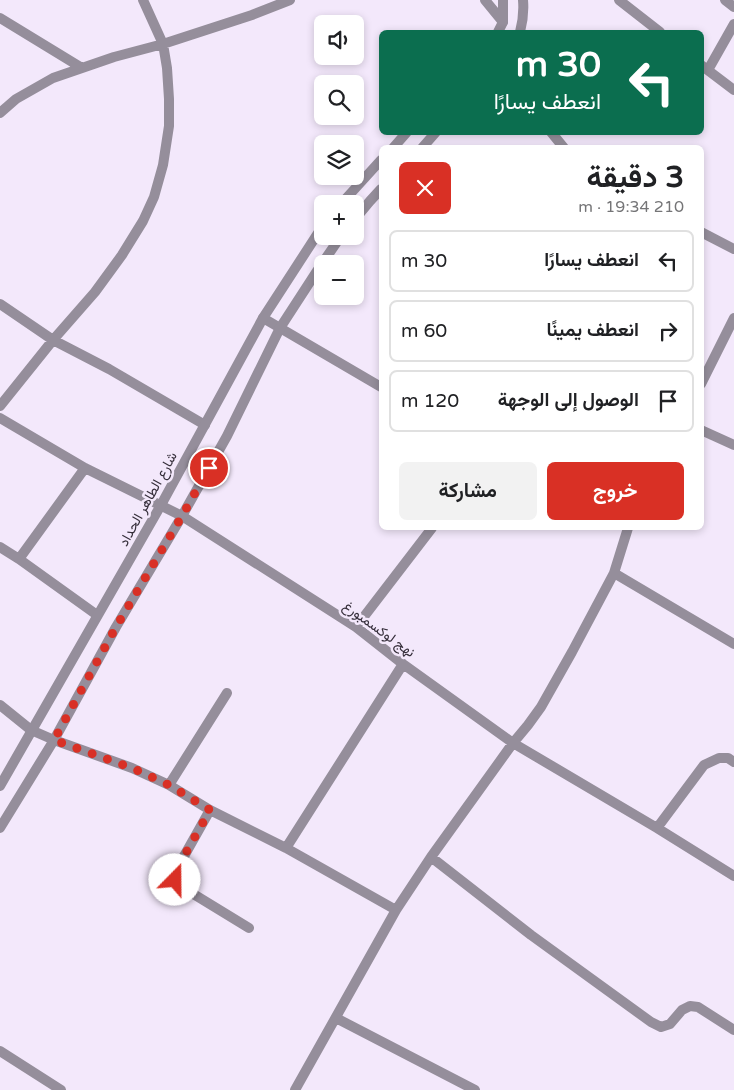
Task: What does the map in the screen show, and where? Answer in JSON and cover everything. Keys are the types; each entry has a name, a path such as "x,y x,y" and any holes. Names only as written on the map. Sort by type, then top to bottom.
{"street":[{"path":"0,406 53,340 96,292 143,221 154,197 163,165 169,126 168,83 163,44 144,0"},
{"path":"0,113 16,99 53,78 114,57 163,44 290,0"},
{"path":"485,0 503,22"},
{"path":"499,30 503,22 503,0"},
{"path":"521,30 524,10 523,0"},
{"path":"619,0 657,30"},
{"path":"725,0 734,7"},
{"path":"0,18 82,68"},
{"path":"734,24 704,67 734,90"},
{"path":"396,145 404,135"},
{"path":"425,145 433,135"},
{"path":"553,135 562,145"},
{"path":"349,195 379,162"},
{"path":"364,208 379,191"},
{"path":"704,234 734,249"},
{"name":"شارع الطاهر الحداد","path":"0,786 161,505 263,318 314,238"},
{"path":"0,828 54,740 116,627 182,516 226,436 280,328 336,245"},
{"path":"0,304 53,340 109,369 205,425"},
{"path":"263,318 379,386"},
{"path":"704,378 734,318"},
{"name":"نهج لوكسمبورغ","path":"0,418 85,468 182,516 356,628 513,743 734,876"},
{"path":"704,431 734,444"},
{"path":"19,559 85,468"},
{"path":"356,628 430,530"},
{"path":"295,1090 396,910 431,857 541,706 614,573 627,530"},
{"path":"0,547 97,615"},
{"path":"614,573 734,644"},
{"path":"286,848 404,664"},
{"path":"169,785 227,693"},
{"path":"0,705 32,730 54,740 132,768 169,785 210,810 286,848 396,910"},
{"path":"656,828 704,765 718,758 728,758 734,762"},
{"path":"210,810 174,874 175,880 177,884 249,928"},
{"path":"431,857 532,935 651,1022 661,1027 670,1024 682,1010 690,1006 698,1008 734,1030"},
{"path":"336,1018 475,1090"},
{"path":"0,1051 61,1090"}],"route":[{"path":"175,880 174,874 210,810 169,785 132,768 54,740 116,627 209,468"}]}
